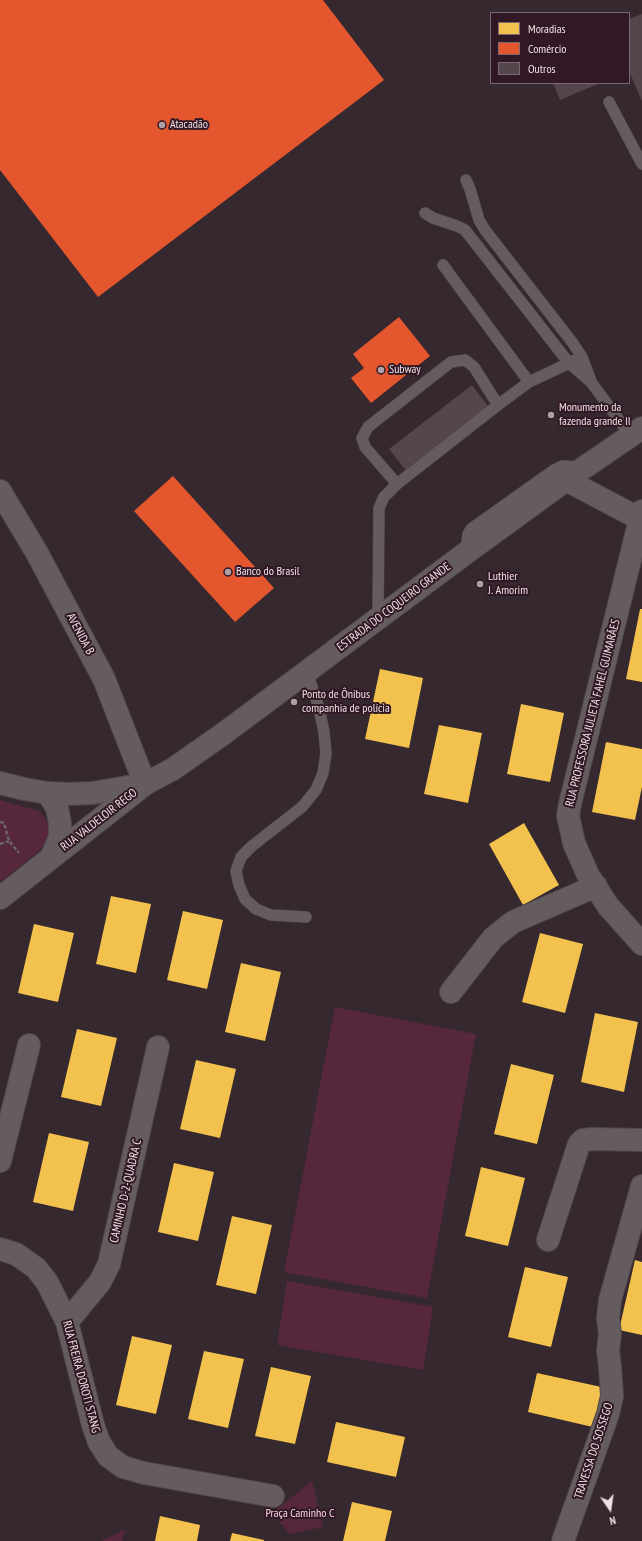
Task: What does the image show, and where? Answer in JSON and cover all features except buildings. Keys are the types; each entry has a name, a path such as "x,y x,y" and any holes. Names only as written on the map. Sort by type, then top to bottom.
{"street":[{"name":"ESTRADA DO COQUEIRO GRANDE","path":"145,784 173,769 199,751 566,480 636,432"},
{"path":"566,480 641,515"},
{"name":"AVENIDA B","path":"0,492 37,553 104,678 145,784"},
{"name":"RUA PROFESSORA JULIETA FAHEL GUIMARÃES","path":"641,515 568,816 574,843 588,875 608,906 642,944"},
{"name":"RUA VALDELOIR REGO","path":"0,783 48,793 69,794 93,793 145,784"},
{"name":"RUA VALDELOIR REGO","path":"0,898 145,784"},
{"name":"RUA VALDELOIR REGO","path":"48,793 56,808 60,823 60,837 51,858"},
{"path":"451,992 494,938 512,922 596,886"},
{"path":"0,1161 29,1045"},
{"name":"CAMINHO D-2-QUADRA C","path":"67,1322 100,1282 109,1264 158,1047"},
{"path":"548,1240 579,1144 583,1140 592,1139 642,1140"},
{"name":"TRAVESSA DO SOSSEGO","path":"563,1541 608,1414 612,1396 608,1351 610,1334 608,1318 611,1292 642,1186"},
{"name":"RUA FREIRA DOROTI STANG","path":"0,1249 16,1254 36,1268 47,1282 67,1322 93,1425 99,1442 108,1456 123,1467 144,1474 273,1496"}],"lane":[{"path":"610,102 642,164"},
{"path":"466,180 479,220 485,230 582,357 591,382"},
{"path":"425,212 433,218 465,230 569,363 591,382 636,432"},
{"path":"443,265 529,382"},
{"path":"378,619 379,508 384,497 397,484 529,382 582,357"},
{"path":"397,484 365,447 362,438 368,427 451,362 464,360 474,367 498,405"},
{"path":"466,553 468,534 471,529 554,470 562,466 584,468"},
{"path":"306,672 319,708 324,732 326,754 323,773 316,790 302,807 240,857 236,871 238,885 245,899 256,909 271,915 306,917"}],"path":[{"path":"0,822 4,823 9,841 23,858"},
{"path":"0,844 9,841"}],"green space":[{"path":"0,800 39,811 45,818 49,828 48,837 42,847 0,882"},
{"path":"335,1007 476,1034 427,1298 284,1272"},
{"path":"287,1281 433,1307 423,1370 277,1345"},
{"name":"Praça Caminho C","path":"312,1481 323,1527 290,1534 272,1513"},
{"path":"125,1529 122,1541 102,1541"}],"place":[{"name":"Atacadão","path":"162,125"},
{"name":"Subway","path":"381,370"},
{"name":"Monumento da fazenda grande II","path":"551,415"},
{"name":"Banco do Brasil","path":"228,572"},
{"name":"Luthier J. Amorim","path":"480,584"},
{"name":"Ponto de Ônibus companhia de polícia","path":"294,702"}]}
